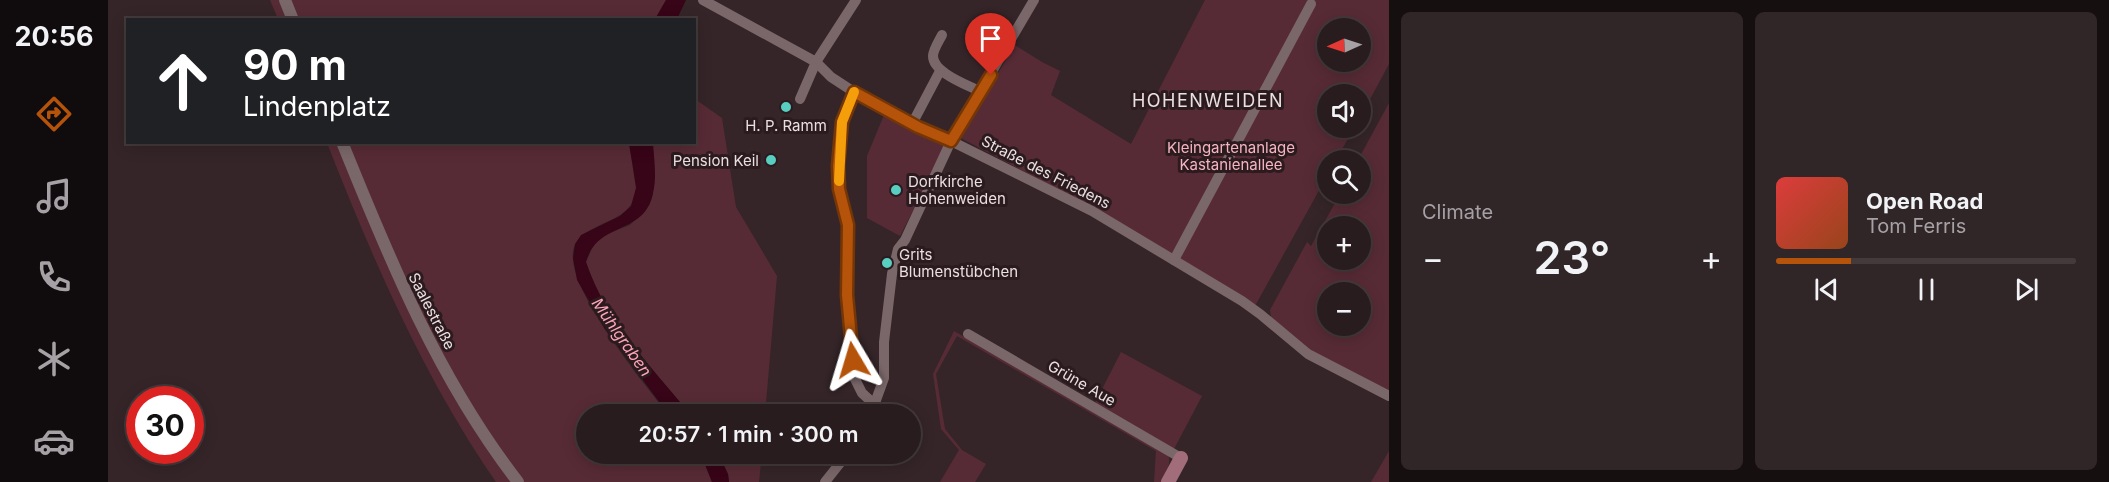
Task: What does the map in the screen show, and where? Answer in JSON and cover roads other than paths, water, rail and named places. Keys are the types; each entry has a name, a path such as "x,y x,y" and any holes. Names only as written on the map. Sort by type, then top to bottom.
{"main road":[{"path":"1168,482 1181,458"}],"street":[{"path":"285,0 292,18"},
{"name":"Straße des Friedens","path":"702,0 816,62 831,77 854,92 912,124 1092,211 1260,314 1308,354 1389,396"},
{"path":"800,99 816,62 856,0"},
{"path":"874,404 884,378 887,307 898,249 951,141 1034,0"},
{"path":"1174,260 1311,4"},
{"path":"942,34 933,55 940,71 981,92"},
{"path":"912,124 940,71"},
{"path":"854,92 842,122 838,166 839,189 848,225 848,314 855,378 869,404"},
{"name":"Saalestraße","path":"343,144 398,277 418,319 471,413 518,482"},
{"name":"Grüne Aue","path":"968,334 1181,458"},
{"path":"825,482 839,464"}],"water":[{"path":"666,0 686,0 677,18 656,18"},
{"name":"Mühlgraben","path":"629,144 653,144 655,181 648,207 631,223 600,240 592,249 586,262 617,324 682,404 661,404 605,329 577,280 573,258 575,244 581,235 620,216 631,206 636,188"},
{"path":"705,464 723,464 729,482 712,482"}],"place":[{"name":"H. P. Ramm","path":"786,107"},
{"name":"Pension Keil","path":"771,160"},
{"name":"Dorfkirche Hohenweiden","path":"896,190"},
{"name":"Grits Blumenstübchen","path":"887,263"}],"district":[{"name":"HOHENWEIDEN","path":"1208,100"}],"park label":[{"name":"Kleingartenanlage Kastanienallee","path":"1231,156"}]}
